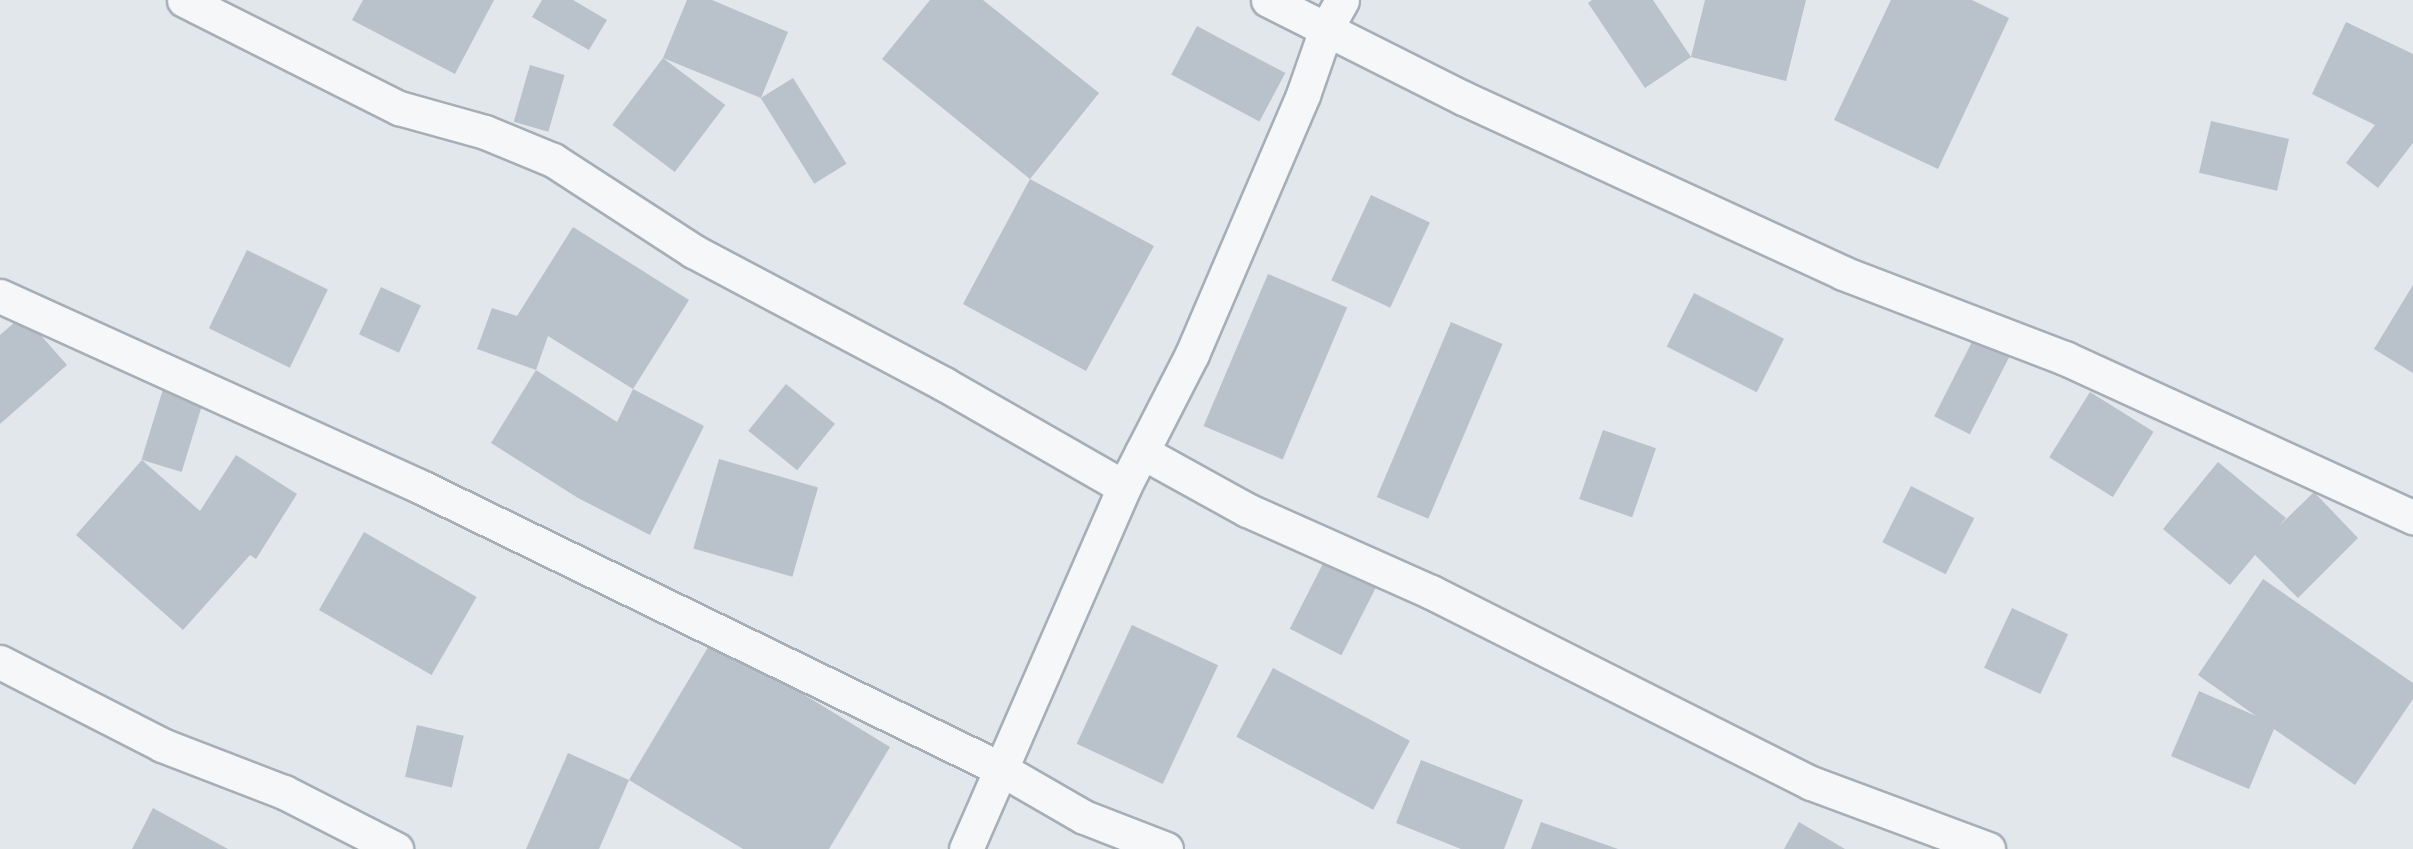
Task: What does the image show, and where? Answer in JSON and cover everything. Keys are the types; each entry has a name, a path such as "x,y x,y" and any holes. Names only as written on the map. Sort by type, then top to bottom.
{"street":[{"path":"184,0 399,108 485,132 553,160 693,251 944,384 1124,487"},
{"path":"1268,0 1474,103 1843,273 2065,358 2413,516"},
{"path":"966,849 999,768 1124,487 1192,354 1303,95 1326,29 1342,0"},
{"path":"0,296 419,486 999,768 1084,817 1166,849"},
{"path":"1142,452 1247,510 1431,592 1811,783 1988,849"},
{"path":"0,662 162,745 284,792 396,849"}],"building":[{"path":"363,0 494,0 455,74 352,20"},
{"path":"542,0 573,0 607,20 589,50 532,17"},
{"path":"687,0 712,0 788,32 761,98 663,58"},
{"path":"930,0 983,0 1099,93 1030,179 882,59"},
{"path":"1592,0 1653,0 1691,57 1645,88 1588,3"},
{"path":"1705,0 1806,0 1786,81 1691,57"},
{"path":"1891,0 1972,0 2009,18 1938,169 1834,120"},
{"path":"2346,22 2413,54 2413,143 2378,188 2346,163 2375,125 2312,94"},
{"path":"1197,26 1285,73 1259,122 1171,75"},
{"path":"663,58 725,105 675,172 612,125"},
{"path":"530,65 565,75 548,132 514,122"},
{"path":"793,78 847,164 814,184 761,98"},
{"path":"2211,121 2289,139 2277,191 2199,173"},
{"path":"1030,179 1154,246 1086,371 963,304"},
{"path":"1371,195 1430,222 1390,308 1331,280"},
{"path":"573,227 689,300 633,389 548,336 536,370 477,349 492,308 517,316"},
{"path":"247,250 328,289 290,368 209,328"},
{"path":"1268,274 1347,308 1283,459 1204,426"},
{"path":"2413,285 2413,373 2374,349"},
{"path":"381,287 421,306 399,353 359,334"},
{"path":"1694,293 1784,339 1757,392 1667,346"},
{"path":"23,315 67,365 0,424 0,335"},
{"path":"1451,322 1503,344 1428,519 1377,497"},
{"path":"1975,336 2011,354 1970,434 1934,416"},
{"path":"536,370 617,422 633,389 704,426 650,535 578,498 491,443"},
{"path":"786,384 835,424 797,470 748,431"},
{"path":"164,386 204,398 182,472 141,460"},
{"path":"2090,392 2154,432 2113,497 2049,457"},
{"path":"1603,430 1656,448 1632,517 1579,499"},
{"path":"236,455 297,494 256,559 250,555 183,630 76,535 142,460 200,511"},
{"path":"719,459 818,487 792,577 693,548"},
{"path":"2218,462 2286,518 2279,526 2314,492 2358,538 2298,598 2255,555 2230,585 2163,529"},
{"path":"1911,486 1974,518 1946,574 1882,542"},
{"path":"364,532 477,597 432,675 319,610"},
{"path":"1332,546 1384,572 1341,655 1290,629"},
{"path":"2263,579 2413,683 2413,699 2355,785 2274,729 2249,789 2171,756 2199,691 2256,716 2198,675"},
{"path":"2012,608 2068,634 2040,694 1984,668"},
{"path":"1132,625 1218,665 1163,784 1077,744"},
{"path":"713,639 890,747 829,849 743,849 629,780"},
{"path":"1273,668 1410,741 1373,810 1236,737"},
{"path":"417,725 464,736 452,787 405,777"},
{"path":"568,753 629,780 599,849 526,849"},
{"path":"1421,760 1523,800 1504,849 1461,849 1396,823"},
{"path":"153,808 228,849 132,849"},
{"path":"1541,822 1618,849 1531,849"},
{"path":"1799,822 1845,849 1784,849"}]}
